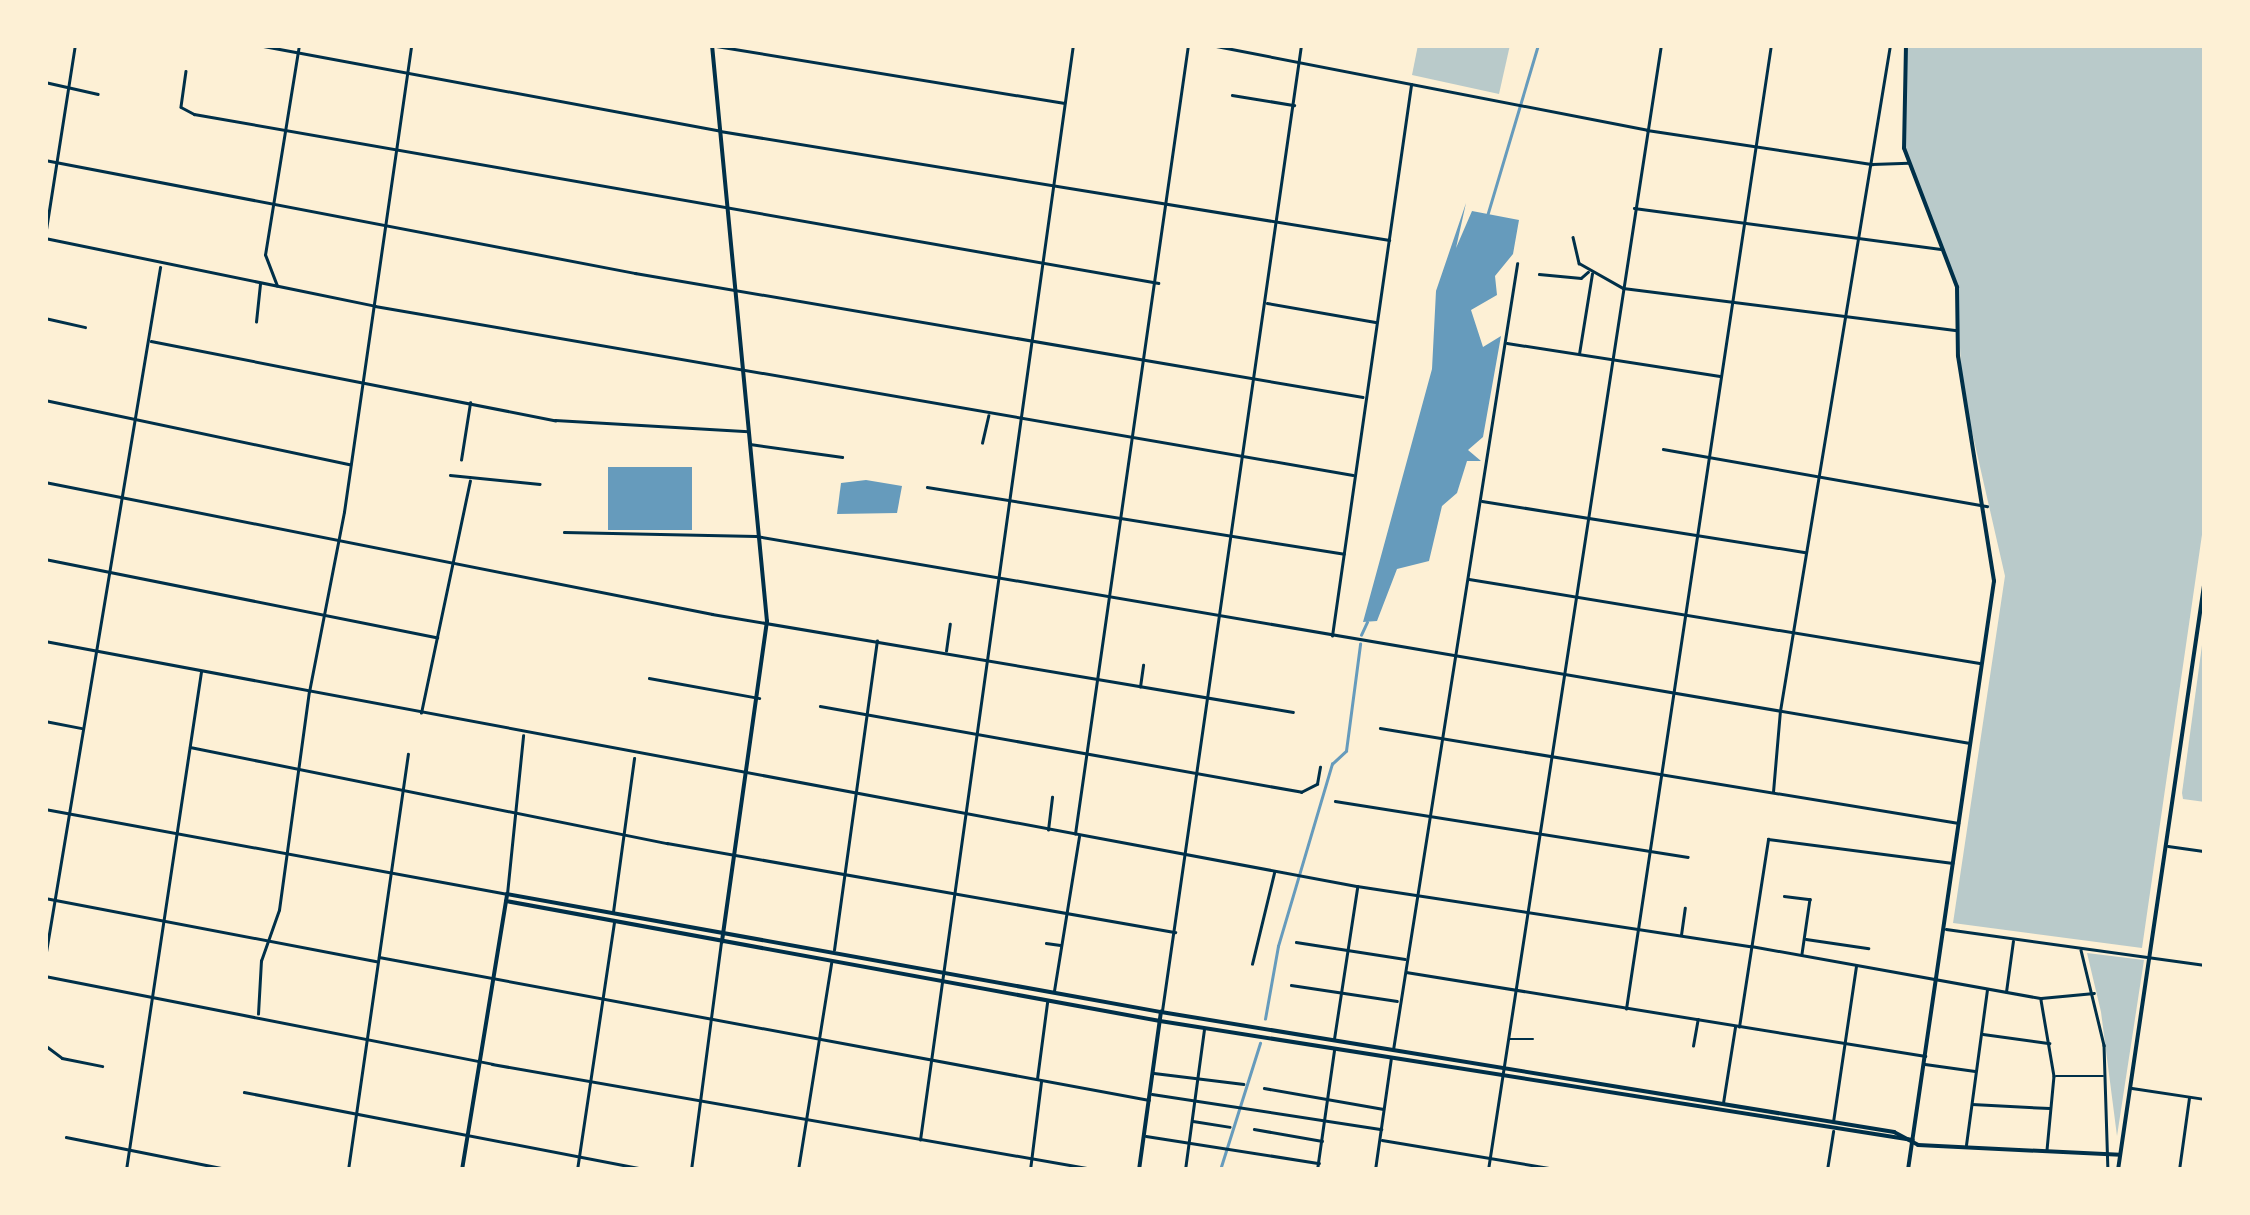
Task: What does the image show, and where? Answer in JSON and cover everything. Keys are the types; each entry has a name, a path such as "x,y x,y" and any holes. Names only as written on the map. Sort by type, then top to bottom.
{"street":[{"path":"75,45 45,238 160,266 375,306 1353,476"},
{"path":"258,45 720,131 1389,240"},
{"path":"277,286 265,256 299,45"},
{"path":"258,1016 263,954 271,937 287,855 309,692 328,617 352,465 411,45"},
{"path":"691,1170 767,621 752,536 744,370 711,45 1065,104"},
{"path":"920,1140 1046,261 1073,45"},
{"path":"1054,993 1096,678 1170,204 1188,45"},
{"path":"1210,45 1647,130 1872,164 1909,163"},
{"path":"1140,1170 1301,45"},
{"path":"1488,1170 1524,912 1590,515 1633,208 1661,45"},
{"path":"1626,1009 1646,852 1699,535 1771,45"},
{"path":"1773,792 1780,711 1890,45"},
{"path":"1906,45 1903,133 1909,163 1957,287 1957,330 1987,506 1994,594 1908,1170"},
{"path":"186,71 180,107 187,112 726,211 1046,261 1158,283"},
{"path":"45,82 98,94"},
{"path":"1332,636 1363,397 1412,84"},
{"path":"1232,95 1294,105"},
{"path":"45,160 274,208 1363,397"},
{"path":"1633,208 1855,242 1944,250"},
{"path":"1573,236 1574,252 1591,272 1624,288 1957,330"},
{"path":"1375,1170 1517,264"},
{"path":"45,958 160,266"},
{"path":"1539,274 1581,278 1591,272"},
{"path":"1578,356 1591,272"},
{"path":"256,322 260,284"},
{"path":"1266,303 1376,322"},
{"path":"45,318 85,327"},
{"path":"150,341 364,386 555,420 748,431"},
{"path":"1505,343 1578,356 1613,356 1721,376"},
{"path":"45,400 352,465"},
{"path":"461,460 470,403"},
{"path":"982,444 988,415"},
{"path":"749,444 842,457"},
{"path":"1664,449 1987,506"},
{"path":"450,475 470,481 540,484"},
{"path":"421,714 470,481"},
{"path":"45,482 340,538 453,564 1207,700 1294,712"},
{"path":"927,487 1344,554"},
{"path":"1480,500 1807,552"},
{"path":"564,532 752,536 1219,619 1971,744"},
{"path":"45,560 437,637"},
{"path":"1467,579 1575,592 1982,664"},
{"path":"2118,1170 2205,579"},
{"path":"946,651 950,624"},
{"path":"833,953 877,640"},
{"path":"45,641 634,756 1357,886 1751,946 2041,998 2094,992"},
{"path":"1140,687 1144,665"},
{"path":"126,1170 201,670"},
{"path":"649,678 759,698"},
{"path":"820,706 1196,777 1307,792 1321,777 1320,767"},
{"path":"45,721 83,728"},
{"path":"1380,728 1959,823"},
{"path":"462,1170 507,894 523,734"},
{"path":"190,747 298,772 402,788 625,834 1175,932"},
{"path":"348,1170 408,754"},
{"path":"612,914 634,756"},
{"path":"1048,830 1052,797"},
{"path":"1334,801 1688,856"},
{"path":"45,810 1162,1012 1904,1133 1912,1140"},
{"path":"1722,1114 1768,839 1954,863"},
{"path":"2166,846 2205,850"},
{"path":"1252,964 1274,871"},
{"path":"1334,1040 1357,886"},
{"path":"495,894 506,901 614,923 940,982 1722,1114 1966,1147 2120,1155"},
{"path":"1784,896 1810,899 1802,955"},
{"path":"45,898 166,917 493,982 1039,1081 1150,1097 1194,1099 1381,1129"},
{"path":"1681,935 1686,908"},
{"path":"577,1170 614,923"},
{"path":"1944,929 2205,965"},
{"path":"1804,938 1868,948"},
{"path":"2006,992 2013,939"},
{"path":"1296,942 1406,960"},
{"path":"1046,943 1063,945"},
{"path":"2081,950 2094,992 2105,1076 2108,1170"},
{"path":"798,1170 831,962"},
{"path":"1833,1122 1856,965"},
{"path":"1404,972 1925,1056"},
{"path":"45,976 479,1060 1098,1170"},
{"path":"1290,985 1399,1001"},
{"path":"1966,1147 1988,990"},
{"path":"2041,998 2054,1076 2047,1150"},
{"path":"1030,1170 1048,1000"},
{"path":"1693,1046 1698,1019"},
{"path":"1185,1170 1204,1028"},
{"path":"1981,1034 2049,1043"},
{"path":"1508,1039 1533,1039"},
{"path":"45,1046 62,1058 102,1066"},
{"path":"1318,1170 1334,1050"},
{"path":"1924,1064 1975,1071"},
{"path":"1153,1073 1242,1084"},
{"path":"2054,1076 2105,1076"},
{"path":"2130,1087 2205,1099"},
{"path":"1264,1088 1384,1109"},
{"path":"244,1092 355,1117 648,1170"},
{"path":"2178,1170 2190,1096"},
{"path":"1971,1104 2050,1108"},
{"path":"1192,1121 1230,1127"},
{"path":"1254,1129 1322,1140"},
{"path":"1827,1170 1833,1131"},
{"path":"1144,1136 1318,1162"},
{"path":"66,1137 231,1170"},
{"path":"1380,1140 1560,1170"}],"shaded area":[{"path":"1418,45 1510,45 1499,94 1412,75"},
{"path":"1906,45 2205,45 2205,514 2142,948 1953,923 2005,576 1962,388 1957,287 1904,148"},
{"path":"2205,623 2205,802 2183,799 2182,793"},
{"path":"2087,953 2144,960 2117,1136 2101,1012"}],"water":[{"path":"1466,203 1456,248 1472,211 1519,220 1513,254 1495,276 1497,295 1471,310 1483,347 1501,336 1483,437 1468,450 1481,461 1467,461 1457,493 1442,506 1429,561 1397,569 1377,621 1363,622 1432,369 1436,291"},
{"path":"608,467 692,467 692,530 608,530"},
{"path":"866,480 902,486 897,513 837,514 841,483"}],"waterway":[{"path":"1487,216 1538,45"},
{"path":"1361,635 1367,622"},
{"path":"1265,1019 1278,946 1332,764 1346,751 1360,644"},
{"path":"1220,1170 1260,1043"}]}
